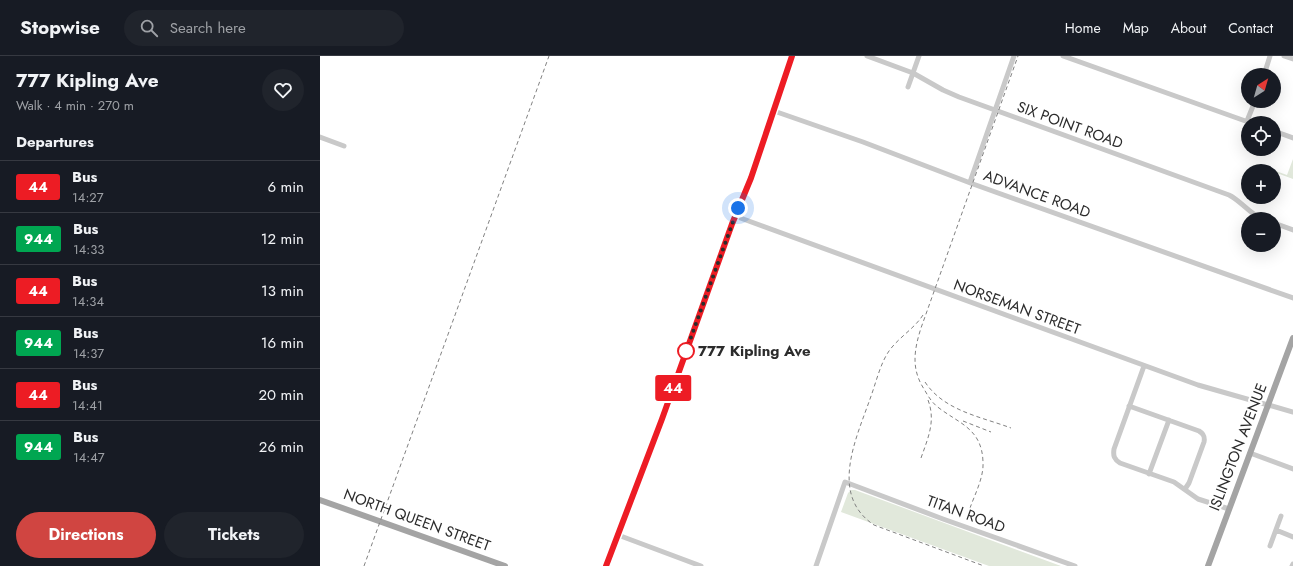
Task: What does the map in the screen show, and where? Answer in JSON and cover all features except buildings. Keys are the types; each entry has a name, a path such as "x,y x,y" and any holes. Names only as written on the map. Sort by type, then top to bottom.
{"main road":[{"path":"606,566 662,419 735,216 751,178 792,56"},
{"name":"ISLINGTON AVENUE","path":"1208,566 1293,338"},
{"name":"NORTH QUEEN STREET","path":"320,500 505,566"}],"street":[{"name":"SIX POINT ROAD","path":"867,56 913,73 943,90 1229,195 1238,200 1250,212"},
{"path":"908,87 919,56"},
{"path":"970,182 1014,56"},
{"path":"1063,56 1241,119"},
{"path":"1266,68 1270,56"},
{"path":"1284,56 1293,59"},
{"name":"ADVANCE ROAD","path":"774,111 1293,298"},
{"path":"1281,134 1293,138"},
{"path":"320,137 344,146"},
{"name":"NORSEMAN STREET","path":"735,216 1144,366 1213,390 1293,412"},
{"path":"1281,226 1293,230"},
{"path":"1144,366 1114,449 1113,457 1120,463 1174,482 1198,499 1229,509"},
{"path":"1130,406 1199,431 1205,438 1189,484 1185,489"},
{"path":"1149,474 1169,420"},
{"path":"1250,453 1293,469"},
{"name":"TITAN ROAD","path":"816,566 845,482 1075,566"},
{"path":"1270,546 1281,516"},
{"path":"1276,530 1293,537"},
{"path":"618,534 701,566"}],"shaded area":[{"path":"1293,159 1293,179 1281,175 1281,173 1287,175"},
{"path":"851,490 855,490 1061,566 989,566 841,512 848,493"}],"railway":[{"path":"364,566 549,56"},
{"path":"970,508 979,485 983,468 982,451 979,442 962,423 939,408 930,399 917,374 915,367 915,352 921,328 1018,56"},
{"path":"923,315 889,351 881,368 853,449 849,482 852,498 860,513 874,525 984,566"},
{"path":"925,382 942,400 964,412 1011,428"},
{"path":"921,458 931,422 928,400"},
{"path":"963,421 991,432"}],"bus line":[{"name":"44","path":"606,566 662,419 732,224 751,178 792,56"}],"place":[{"name":"777 Kipling Ave","path":"686,351"}],"route":[{"path":"686,351 738,208"}]}
